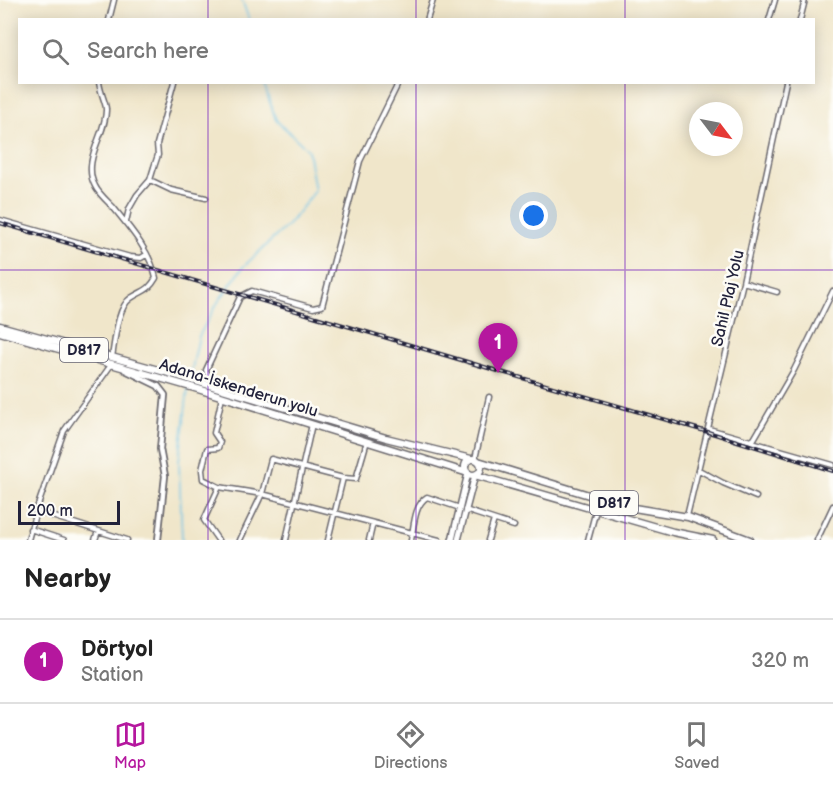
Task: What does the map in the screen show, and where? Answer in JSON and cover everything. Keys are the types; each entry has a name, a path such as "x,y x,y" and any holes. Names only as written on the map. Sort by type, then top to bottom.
{"highway":[{"name":"D817","path":"0,326 112,361"},
{"name":"D817","path":"0,332 233,392 386,438 475,460 628,507 687,518 750,540"},
{"name":"Adana-İskenderun yolu","path":"199,385 222,396 471,474 679,532 687,537 713,540"},
{"path":"475,460 481,469 471,474 465,466 467,462 475,460"},
{"path":"679,532 676,524 687,518 693,527 687,537"}],"main road":[{"path":"452,540 471,474"},
{"path":"458,540 462,509"}],"street":[{"path":"110,18 114,0"},
{"path":"428,18 433,0"},
{"path":"770,18 775,0"},
{"path":"800,18 805,0"},
{"path":"28,540 64,431 112,361 122,310 129,299 150,289 156,278 154,269 135,234 95,187 91,174 94,149 107,107 100,94 99,84"},
{"path":"126,222 129,209 150,180 158,155 157,144 173,84"},
{"path":"233,392 209,378 206,370 240,297 252,291 313,308 322,306 360,161 398,84"},
{"name":"Sahil Plaj Yolu","path":"687,518 743,282 786,84"},
{"path":"150,180 171,190 206,198"},
{"path":"0,220 130,257 141,258 146,255"},
{"path":"743,282 777,292"},
{"path":"751,441 759,433 791,376 833,291"},
{"path":"112,361 158,386 165,395 160,449 165,476 158,540"},
{"path":"222,396 213,433 220,442 218,448 207,449 202,470 203,479 219,487 262,494 439,540"},
{"path":"475,460 489,397"},
{"path":"285,540 312,423"},
{"path":"709,429 833,465"},
{"path":"240,540 262,494 272,459 343,478 356,479 367,440"},
{"path":"699,470 723,483 756,496"},
{"path":"328,540 343,478"},
{"path":"218,540 204,520 219,487"},
{"path":"411,540 418,509 422,500 427,497 514,526"},
{"path":"817,540 833,506"},
{"path":"588,540 596,509"},
{"path":"36,511 127,540"},
{"path":"488,540 494,520"},
{"path":"369,540 373,523"},
{"path":"30,529 64,540"},
{"path":"95,540 98,531"},
{"path":"677,540 679,532"}],"waterway":[{"path":"242,0 248,18"},
{"path":"190,378 199,336 218,302 243,267 289,224 315,191 308,150 276,120 264,84"},
{"path":"182,540 179,461 188,389"}],"railway":[{"path":"0,223 833,471"}],"place":[{"name":"Dörtyol","path":"498,373"}]}
